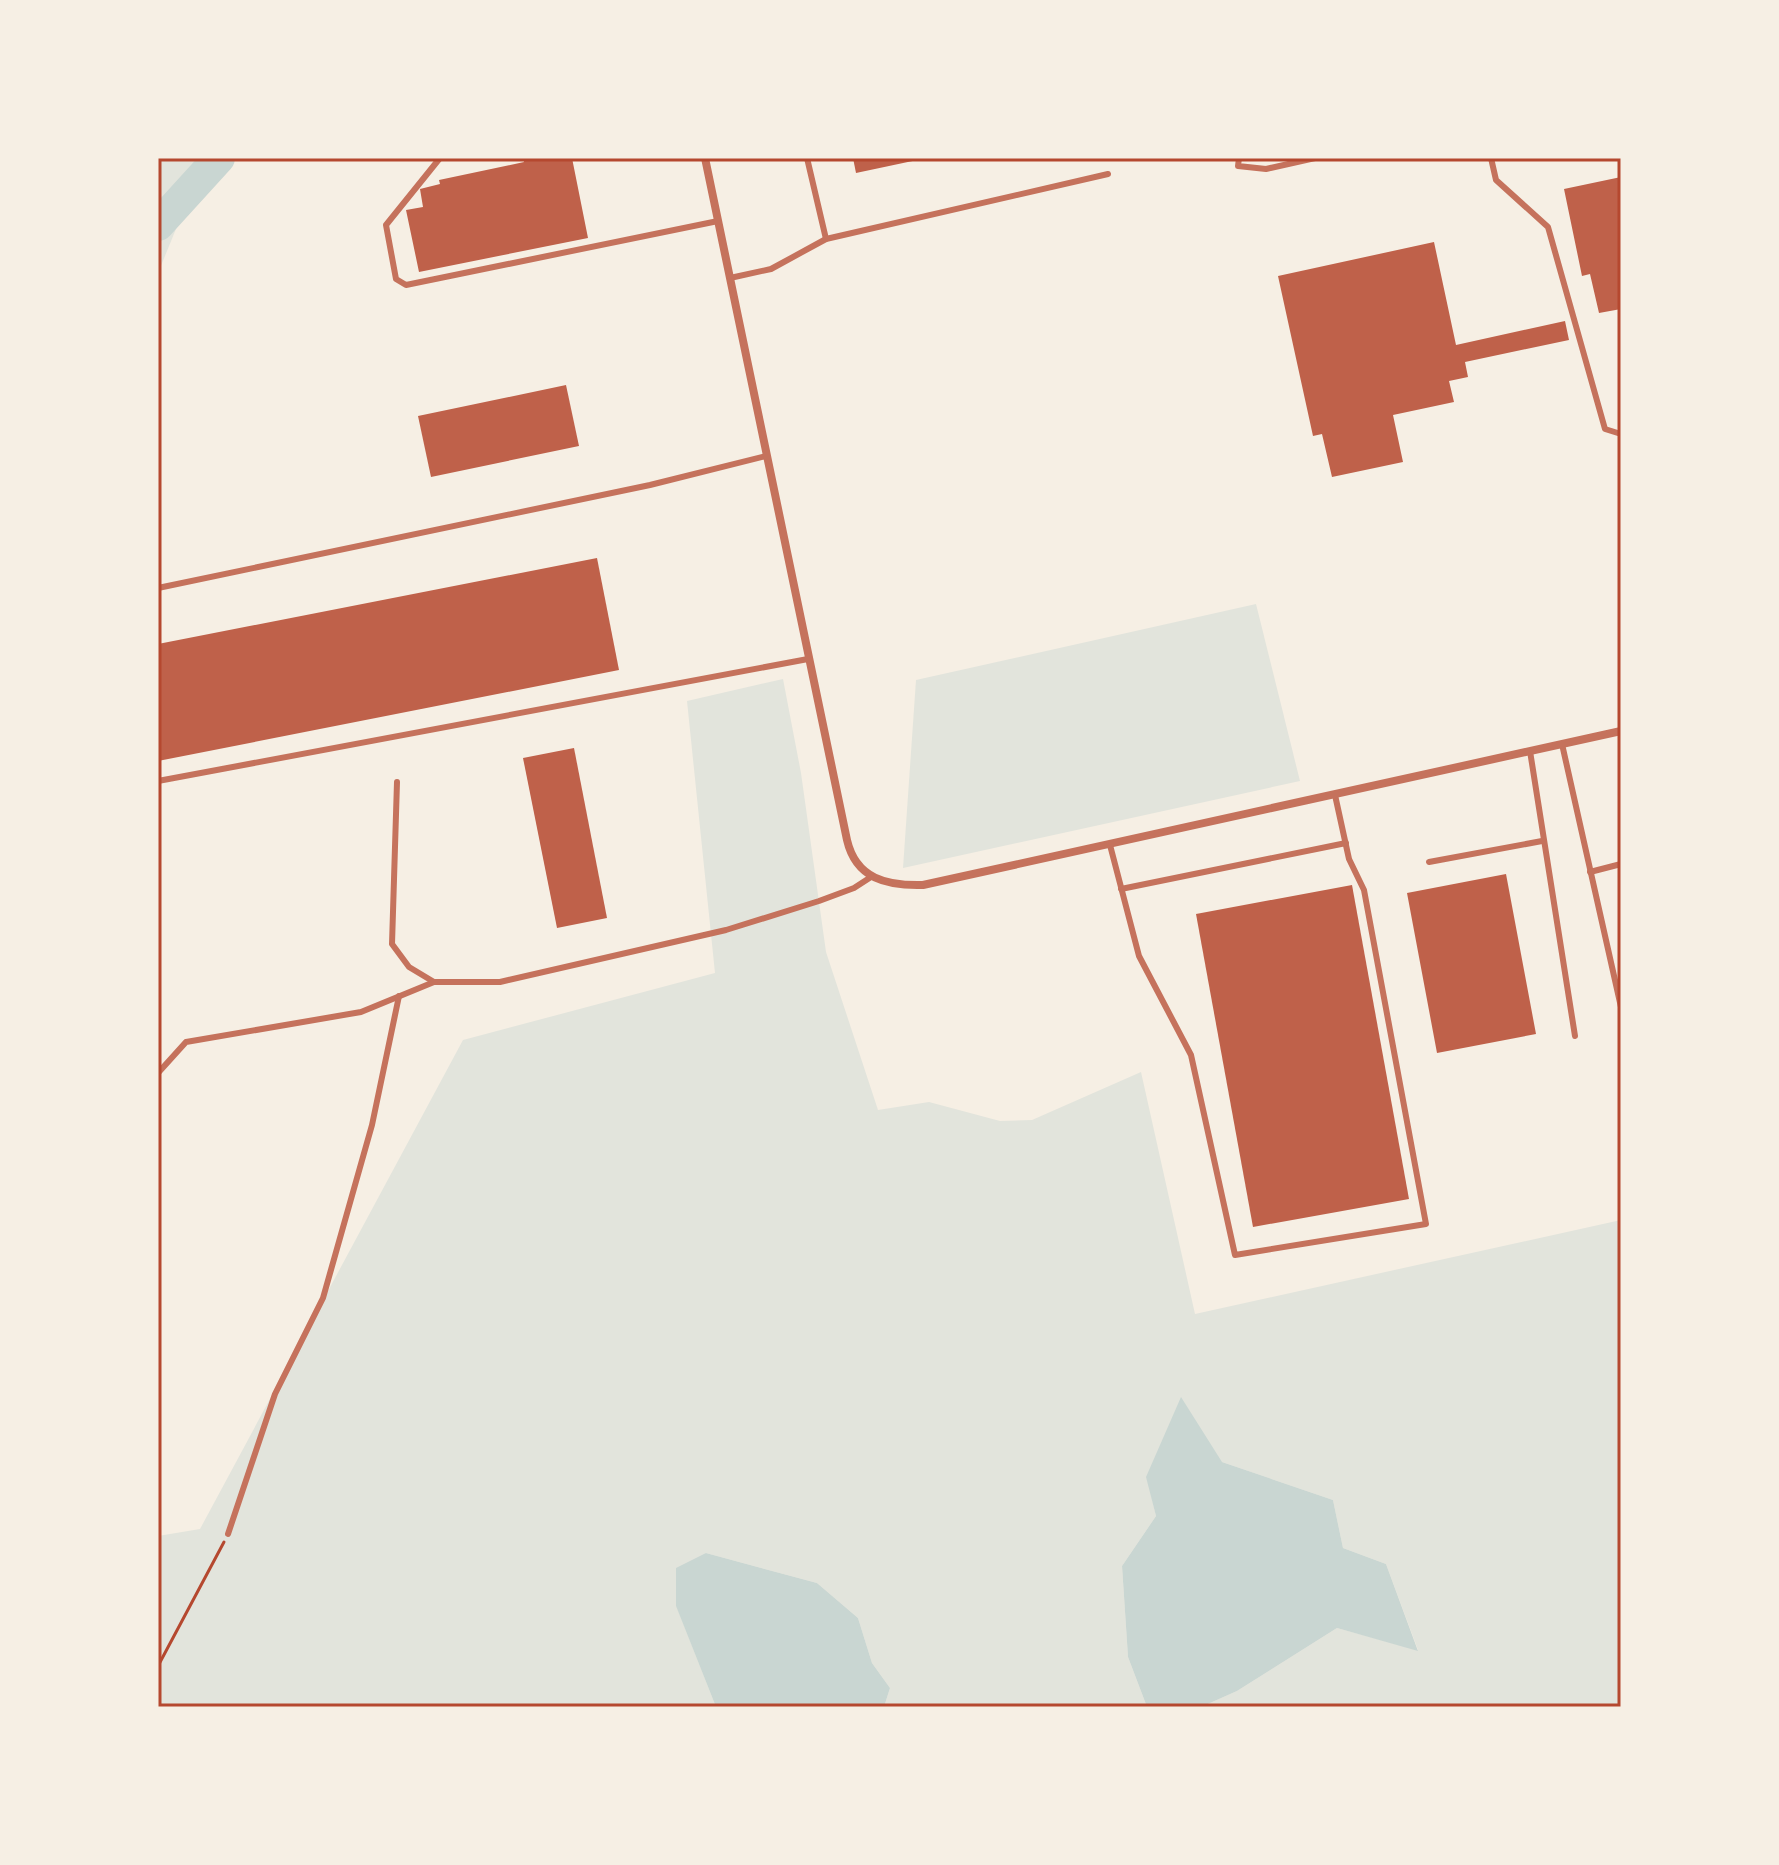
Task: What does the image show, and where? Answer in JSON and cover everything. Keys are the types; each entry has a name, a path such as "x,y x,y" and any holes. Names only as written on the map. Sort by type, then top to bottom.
{"street":[{"path":"705,158 851,857 871,877 899,886 923,885 1621,731"}],"lane":[{"path":"440,158 386,225 396,279 406,285 718,221"},
{"path":"807,158 826,239"},
{"path":"1239,158 1238,166 1266,169 1315,158"},
{"path":"1491,158 1496,180 1548,227 1605,429 1621,434"},
{"path":"730,278 771,269 826,239 1108,174"},
{"path":"158,588 650,485 766,456"},
{"path":"158,781 808,659"},
{"path":"1562,744 1621,1007"},
{"path":"1530,751 1575,1036"},
{"path":"397,782 392,944 409,967 434,982"},
{"path":"1110,845 1139,956 1191,1055 1235,1255 1426,1224 1364,890 1349,859 1335,795"},
{"path":"1429,862 1542,841"},
{"path":"1121,889 1346,843"},
{"path":"1590,872 1621,864"},
{"path":"158,1073 186,1042 361,1012 434,982 500,982 726,930 819,901 854,888 871,877"},
{"path":"228,1534 275,1394 323,1298 372,1125 399,996"}],"path":[{"path":"158,1666 228,1534"}],"shaded area":[{"path":"158,158 205,158 158,273"},
{"path":"1256,604 1300,781 903,868 916,680"},
{"path":"783,679 801,773 826,952 878,1110 929,1102 1000,1121 1032,1120 1141,1072 1195,1314 1621,1220 1621,1707 1201,1707 1237,1691 1337,1628 1418,1650 1386,1564 1343,1548 1333,1500 1222,1462 1147,1477 1156,1516 1122,1566 1128,1657 1147,1707 884,1707 890,1688 872,1663 858,1618 817,1583 706,1553 676,1605 716,1707 158,1707 158,1536 200,1529 463,1040 715,973 687,701"},
{"path":"1181,1397 1222,1462 1333,1500 1343,1548 1386,1564 1418,1651 1337,1628 1237,1691 1201,1707 1147,1707 1128,1657 1122,1566 1156,1516 1146,1477"},
{"path":"706,1553 817,1583 858,1618 872,1663 890,1688 884,1707 716,1707 676,1606 676,1568"}],"building":[{"path":"523,158 572,158 588,238 419,272 406,210 423,207 420,189 440,184 439,180 524,162"},
{"path":"853,158 922,158 922,159 856,173"},
{"path":"1621,177 1621,309 1599,313 1590,274 1582,276 1564,189"},
{"path":"1434,242 1456,345 1565,321 1569,340 1465,362 1468,377 1449,381 1454,402 1393,415 1403,462 1332,477 1322,434 1313,436 1278,276"},
{"path":"566,385 579,446 431,477 418,416"},
{"path":"597,558 619,670 158,761 158,644"},
{"path":"574,748 607,918 557,928 523,758"},
{"path":"1506,874 1536,1034 1437,1053 1407,893"},
{"path":"1352,885 1409,1199 1253,1227 1196,914"}],"waterway":[{"path":"158,225 219,158"}]}
